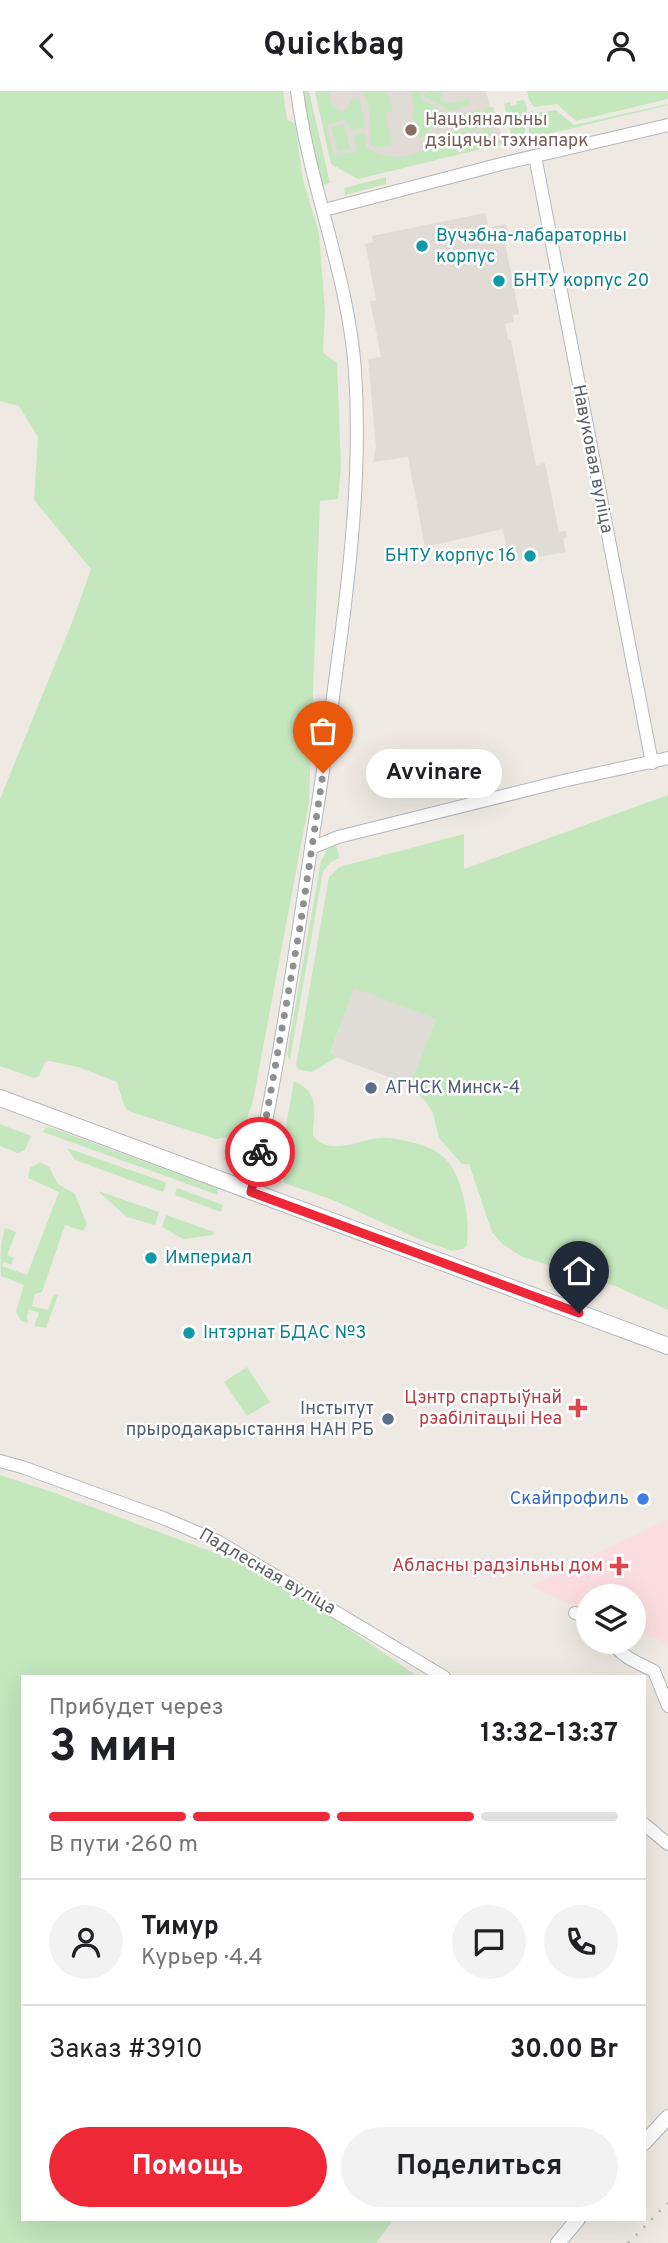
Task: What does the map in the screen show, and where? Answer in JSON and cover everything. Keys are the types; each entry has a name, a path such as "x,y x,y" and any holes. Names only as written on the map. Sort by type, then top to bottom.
{"main road":[{"path":"0,1098 668,1346"}],"street":[{"path":"251,1192 268,1114 327,748 352,533 358,425 352,337 346,299 305,138 297,91"},
{"path":"324,209 668,125"},
{"name":"Навуковая вуліца","path":"535,156 652,763"},
{"path":"311,848 338,837 668,758"},
{"name":"Падлесная вуліца","path":"0,1461 163,1518 217,1541 441,1675"},
{"path":"624,1654 654,1671 668,1706"},
{"path":"646,1827 668,1844"},
{"path":"646,2141 668,2117"},
{"path":"558,2243 576,2221"}],"shaded area":[{"name":"Нацыянальны дзіцячы тэхнапарк","path":"315,91 486,91 503,140 356,175 330,160"},
{"path":"485,213 489,231 493,230 492,227 506,224 509,236 504,238 519,314 513,315 514,322 505,324 508,340 511,340 536,465 545,463 559,532 566,531 567,537 563,539 566,552 509,562 503,529 425,547 408,457 373,462 376,447 368,359 381,357 370,301 376,300 365,244 373,242 372,236"},
{"path":"354,987 436,1019 410,1085 330,1055"},
{"name":"Абласны радзільны дом","path":"668,1519 668,1648 646,1634 646,1584 576,1584 576,1607 531,1586"}],"green space":[{"path":"0,91 283,91 287,120 295,123 303,180 319,233 325,311 323,353 337,363 341,468 338,499 320,501 309,802 253,1101 242,1128 226,1137 216,1139 128,1111 117,1082 78,1067 45,1062 39,1076 34,1078 0,1066 0,799 91,569 34,500 38,437 19,406 0,401"},
{"path":"304,91 309,91 330,183 322,185 306,118"},
{"path":"315,91 332,91 329,92 331,104 341,111 347,110 355,98 360,100 365,127 351,130 346,119 326,125 334,156 357,151 354,135 365,133 366,147 378,154 399,157 413,155 452,132 480,133 486,122 484,109 493,107 499,126 488,129 492,143 505,136 506,143 358,179 331,164"},
{"path":"362,91 387,91 393,111 385,113 392,145 376,148 371,145 369,110"},
{"path":"411,91 420,91 422,99 446,114 420,139 411,113 415,111"},
{"path":"427,91 442,91 440,100 443,102 469,100 471,104 451,111 428,99 425,96"},
{"path":"527,91 668,91 668,99 576,121 557,104 534,107"},
{"path":"524,100 527,108 524,139 513,142 504,104 510,102 511,106 516,105 517,101"},
{"path":"668,104 528,139 531,111 538,113 556,110 574,125"},
{"path":"480,109 484,120 478,129 471,131 457,127 455,118 458,115"},
{"path":"344,124 350,148 338,152 331,127"},
{"path":"386,177 386,184 345,195 344,188"},
{"path":"668,795 668,1310 615,1286 523,1257 502,1244 492,1232 469,1164 462,1164 439,1138 433,1113 410,1085 436,1019 354,988 330,1054 337,1057 312,1072 300,1070 296,1066 329,877 339,867 464,834 464,869"},
{"path":"336,844 339,858 323,871 290,1060 287,1054 321,861 328,849"},
{"path":"294,1081 312,1097 313,1135 319,1142 335,1146 392,1138 427,1147 443,1156 454,1171 462,1192 467,1218 467,1245 463,1249 452,1251 416,1238 333,1200 284,1183 281,1154"},
{"path":"0,1124 31,1136 25,1150 18,1153 0,1146"},
{"path":"49,1127 217,1188 218,1195 43,1132"},
{"path":"67,1148 165,1182 163,1192 75,1160"},
{"path":"40,1162 49,1167 58,1184 75,1194 87,1225 83,1231 65,1225 42,1292 35,1294 32,1306 48,1310 54,1294 58,1295 46,1328 34,1326 39,1313 29,1309 28,1323 21,1321 16,1312 24,1285 1,1276 1,1246 5,1228 16,1232 7,1255 14,1258 11,1265 4,1262 2,1266 27,1275 59,1192 28,1178 30,1168"},
{"path":"177,1188 223,1205 221,1212 175,1195"},
{"path":"98,1191 159,1212 155,1225 127,1217"},
{"path":"166,1215 214,1232 213,1235 183,1239 162,1227"},
{"path":"247,1367 270,1402 247,1416 224,1382"},
{"path":"0,1475 266,1572 416,1675 21,1675 21,2221 392,2221 376,2243 0,2243"}],"railway":[{"path":"628,2243 668,2203"}],"way so far":[{"path":"260,1152 300,927 323,773"}],"place":[{"name":"Нацыянальны дзіцячы тэхнапарк","path":"411,130"},
{"name":"Вучэбна-лабараторны корпус","path":"422,246"},
{"name":"БНТУ корпус 20","path":"499,281"},
{"name":"БНТУ корпус 16","path":"530,556"},
{"name":"Avvinare","path":"323,773"},
{"name":"АГНСК Минск-4","path":"371,1088"},
{"name":"Империал","path":"151,1258"},
{"name":"Інтэрнат БДАС №3","path":"189,1333"},
{"name":"Цэнтр спартыўнай рэабілітацыі Неа","path":"578,1408"},
{"name":"Інстытут прыродакарыстання НАН РБ","path":"388,1419"},
{"name":"Скайпрофиль","path":"643,1499"},
{"name":"Абласны радзільны дом","path":"619,1566"}],"route":[{"path":"260,1152 251,1192 579,1313"}]}
